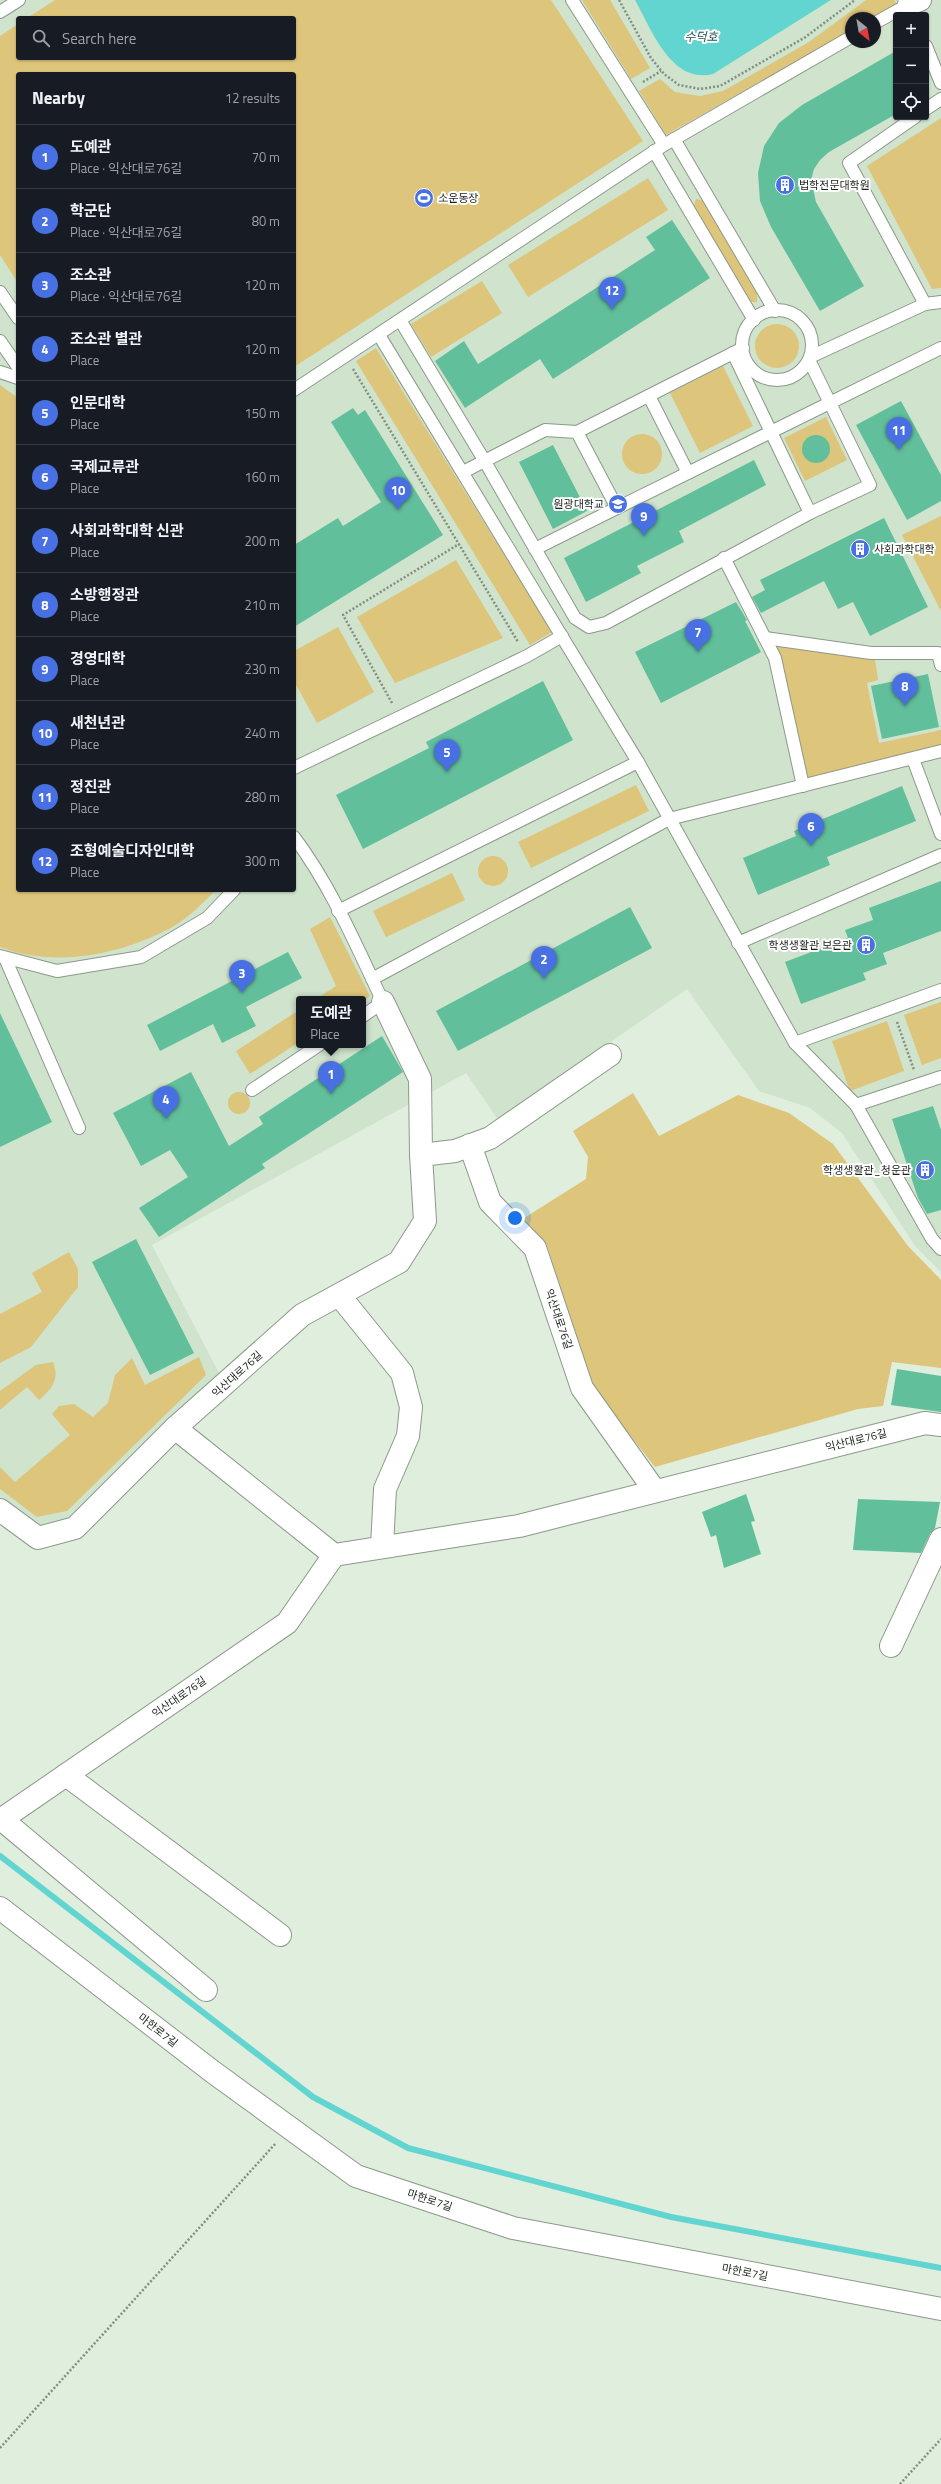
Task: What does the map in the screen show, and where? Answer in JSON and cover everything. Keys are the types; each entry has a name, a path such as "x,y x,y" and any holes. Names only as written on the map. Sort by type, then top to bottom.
{"street":[{"name":"익산대로76길","path":"0,1510 38,1538 75,1528 176,1428 302,1315 399,1262 425,1221 420,1079 383,1002"},
{"path":"422,1155 455,1151 490,1138 610,1055"},
{"name":"익산대로76길","path":"470,1145 490,1202 535,1248 582,1388 655,1491"},
{"path":"339,1295 402,1372 411,1407 408,1436 385,1489 382,1547"},
{"name":"익산대로76길","path":"206,1990 1,1818 287,1623 334,1555 519,1526 925,1423 941,1425"},
{"path":"176,1428 334,1555"},
{"path":"891,1646 941,1539"},
{"path":"66,1775 280,1936"},
{"name":"마한로7길","path":"0,1908 289,2129 356,2176 514,2228 941,2308"}],"lane":[{"path":"0,12 18,0"},
{"path":"572,0 629,90 659,148 754,320"},
{"path":"881,20 914,6"},
{"path":"296,389 659,148 845,40"},
{"path":"927,48 941,82"},
{"path":"929,107 941,99"},
{"path":"911,120 849,163 925,304"},
{"path":"674,139 775,310"},
{"path":"0,292 16,315"},
{"path":"809,358 925,304 941,302"},
{"path":"463,472 545,430 577,432 738,351 744,336 754,320 768,311 775,310 789,312 799,317 806,325 812,346 809,358 797,374 786,379 774,380 762,377 752,370 738,351"},
{"path":"400,320 484,460 575,618 589,627 606,623 724,558 810,513 870,485 809,358"},
{"path":"379,335 638,762 795,1043 856,1105 937,1238 941,1249"},
{"path":"0,341 16,364"},
{"path":"536,549 771,432 831,404 941,348"},
{"path":"738,351 771,432 810,513"},
{"path":"0,372 16,377"},
{"path":"649,396 688,473"},
{"path":"577,432 617,508"},
{"path":"724,558 775,658 803,786"},
{"path":"296,767 527,656 562,636"},
{"path":"765,638 871,653 938,653 941,665"},
{"path":"372,978 669,819 941,752"},
{"path":"913,759 941,834"},
{"path":"338,911 638,762"},
{"path":"296,840 306,853 338,911 383,1002 366,1014"},
{"path":"738,943 941,855"},
{"path":"3,957 57,971 140,957 207,918 232,892"},
{"path":"3,957 79,1128"},
{"path":"795,1043 941,990"},
{"path":"252,1090 315,1048"},
{"path":"856,1105 941,1077"}],"path":[{"path":"619,0 651,58 661,71 679,85 700,89 720,86 804,38 855,0"},
{"path":"629,90 661,71"},
{"path":"345,357 527,656"},
{"path":"400,718 343,615 459,544"},
{"path":"891,1007 919,1084"},
{"path":"0,2448 289,2129"},
{"path":"900,2484 941,2439"}],"shaded area":[{"name":"원광대학교","path":"0,0 941,0 941,1272 915,1246 842,1133 810,1108 759,1091 687,989 498,1120 466,1073 152,1245 219,1373 68,1519 40,1528 0,1497"},
{"name":"소운동장","path":"55,0 551,0 643,141 296,366 296,72 16,72 16,280 0,255 0,36 16,25 16,60 296,60 296,16 30,16"},
{"path":"582,0 610,0 650,68 631,79"},
{"path":"866,0 894,0 897,4 881,13 850,12"},
{"path":"845,15 845,33 666,135 639,91 660,79 675,92 700,96 723,91 809,42"},
{"path":"941,118 941,288 932,289 867,166"},
{"path":"648,178 668,210 528,297 508,265"},
{"path":"696,199 702,200 708,205 757,291 757,302 752,302 747,298 696,212 694,205"},
{"path":"482,281 502,313 431,357 411,324"},
{"path":"777,324 789,328 795,334 799,346 795,358 789,364 777,368 765,364 759,358 755,346 759,334 765,328"},
{"path":"376,348 552,632 530,645 356,361"},
{"path":"723,366 753,426 700,453 670,393"},
{"path":"0,385 16,397 16,892 214,892 188,916 169,929 129,946 108,952 86,956 42,957 0,947"},
{"path":"826,417 847,460 805,481 784,438"},
{"path":"646,434 653,437 659,443 662,454 661,462 653,471 646,474 638,474 631,471 623,462 622,450 625,443 634,435"},
{"path":"941,516 941,611 902,535"},
{"path":"456,560 503,638 395,683 357,617"},
{"path":"338,627 374,692 317,723 296,685 296,650"},
{"path":"773,645 875,659 878,680 867,683 879,743 941,730 941,745 808,778 781,657"},
{"path":"636,785 649,811 531,868 518,842"},
{"path":"493,856 504,860 508,871 504,882 493,886 482,882 478,871 482,860"},
{"path":"452,873 465,900 386,937 373,911"},
{"path":"330,917 370,996 366,999 366,996 321,996 336,986 310,929"},
{"path":"941,1002 941,1058 922,1065 904,1015"},
{"path":"296,1012 296,1044 250,1074 236,1051"},
{"path":"887,1021 904,1071 850,1091 832,1041"},
{"path":"239,1092 247,1095 250,1103 247,1111 239,1114 231,1111 228,1103 231,1095"},
{"path":"633,1093 659,1136 738,1095 789,1113 833,1144 908,1246 941,1280 941,1368 892,1362 883,1406 858,1409 655,1467 592,1387 546,1243 521,1220 586,1179 588,1157 573,1131"},
{"path":"69,1252 78,1269 78,1287 31,1347 0,1363 0,1314 42,1292 32,1273"},
{"path":"199,1357 206,1375 67,1511 37,1517 0,1489 0,1467 15,1482 70,1435 52,1414 59,1406 74,1404 93,1417 108,1403 115,1375 132,1358 145,1385"},
{"path":"53,1362 56,1374 54,1383 44,1396 39,1400 27,1387 0,1410 0,1391 36,1365"}],"water":[{"name":"수덕호","path":"635,0 831,0 713,74 698,75 685,71 674,63 656,39"}],"building":[{"name":"법학전문대학원","path":"893,53 893,116 829,152 820,160 814,169 811,180 816,202 864,286 820,311 771,227 760,201 758,173 764,146 779,123 802,105"},
{"path":"672,220 710,278 553,379 540,359 465,408 435,361 464,341 478,364 655,250 646,237"},
{"path":"901,401 941,475 941,501 907,520 856,425"},
{"path":"353,408 358,415 365,410 443,535 296,626 296,544 338,518 343,526 381,502 331,422"},
{"path":"816,435 826,439 830,449 826,459 816,463 806,459 802,449 806,439"},
{"path":"553,445 587,511 553,529 519,462"},
{"path":"754,460 766,485 679,531 684,542 637,566 641,573 586,602 564,558"},
{"name":"사회과학대학","path":"884,518 928,607 870,636 853,602 838,609 824,581 761,613 752,597 765,590 760,580"},
{"path":"736,602 747,620 745,621 761,652 661,703 635,652"},
{"path":"928,674 939,727 882,739 871,686"},
{"path":"543,681 573,740 363,849 336,795 429,748 426,742"},
{"path":"902,786 916,821 827,857 830,865 758,895 743,858 796,836 794,831"},
{"name":"학생생활관 보은관","path":"941,881 941,931 883,953 887,964 863,973 866,980 801,1004 785,962 848,938 845,930 873,920 869,908"},
{"path":"630,907 652,948 458,1051 436,1011"},
{"path":"288,952 302,978 246,1007 256,1026 222,1043 213,1024 160,1051 147,1025"},
{"path":"0,1013 52,1122 0,1147"},
{"path":"382,1036 403,1072 262,1164 265,1168 159,1237 139,1208 188,1177 170,1150 141,1166 113,1113 191,1072 229,1146 263,1124 259,1117 364,1048 366,1048"},
{"name":"학생생활관_청운관","path":"933,1106 941,1130 941,1210 927,1214 918,1198 892,1119"},
{"path":"136,1239 194,1353 150,1375 92,1262"},
{"path":"897,1369 941,1376 941,1412 891,1405"},
{"path":"746,1494 755,1521 751,1522 761,1554 724,1568 716,1535 711,1537 702,1512"},
{"path":"858,1499 940,1502 935,1528 930,1534 921,1553 853,1550"}],"waterway":[{"path":"0,1856 313,2097 408,2148 671,2217 941,2268"}],"place":[{"name":"법학전문대학원","path":"785,185"},
{"name":"소운동장","path":"424,198"},
{"name":"조형예술디자인대학","path":"612,310"},
{"name":"정진관","path":"899,450"},
{"name":"원광대학교","path":"618,504"},
{"name":"새천년관","path":"398,510"},
{"name":"경영대학","path":"644,536"},
{"name":"사회과학대학","path":"860,549"},
{"name":"사회과학대학 신관","path":"698,652"},
{"name":"소방행정관","path":"905,706"},
{"name":"인문대학","path":"447,772"},
{"name":"국제교류관","path":"811,846"},
{"name":"학생생활관 보은관","path":"866,945"},
{"name":"학군단","path":"544,979"},
{"name":"조소관","path":"242,993"},
{"name":"도예관","path":"331,1094"},
{"name":"조소관 별관","path":"166,1119"},
{"name":"학생생활관_청운관","path":"925,1170"}]}
